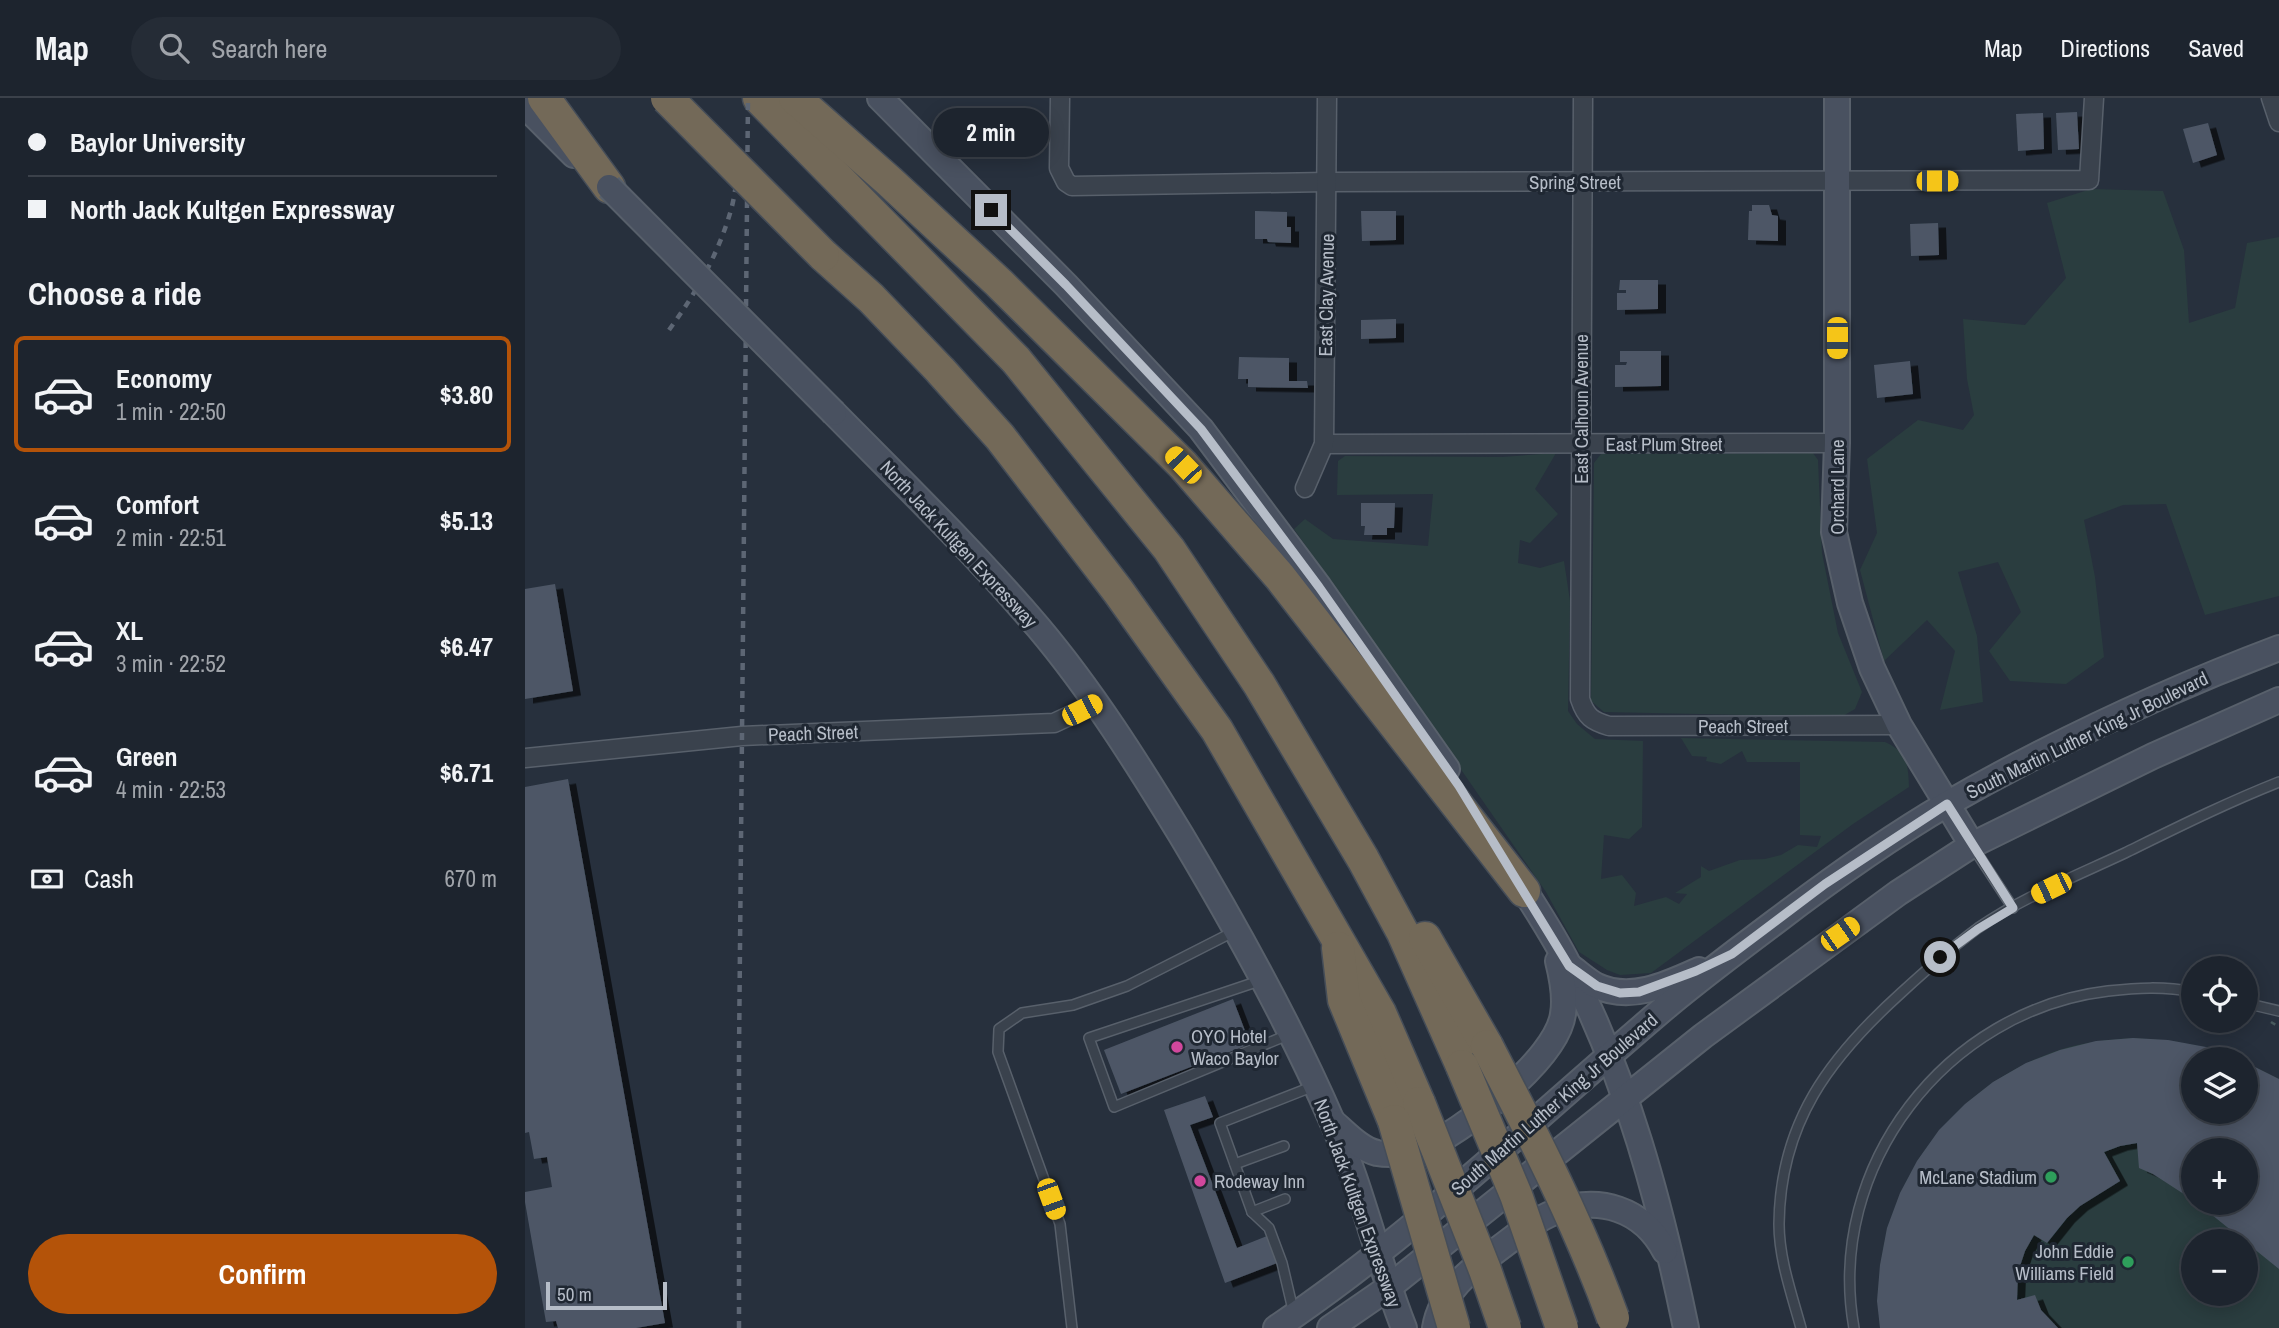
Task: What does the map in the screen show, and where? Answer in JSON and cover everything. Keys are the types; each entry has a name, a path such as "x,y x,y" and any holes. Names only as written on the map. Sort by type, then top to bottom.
{"highway":[{"path":"544,98 609,187"},
{"path":"667,98 823,255 871,298 1000,436 1048,497 1217,730 1336,934 1344,1000 1407,1112 1485,1270 1505,1328"},
{"path":"759,98 1016,360 1168,549 1379,863 1427,941 1533,1134 1584,1245 1614,1323"},
{"path":"795,98 890,181 1017,300 1183,465 1280,577 1532,904"},
{"path":"1259,684 1363,859 1403,933 1516,1195 1562,1328"},
{"path":"1407,1112 1454,1328"}],"main road":[{"path":"880,98 1066,285 1201,429 1319,587 1459,786 1569,966 1610,1057 1658,1202 1686,1328"},
{"name":"Orchard Lane","path":"1837,98 1837,443 1834,532 1850,603 1872,668 1899,725 1972,845"},
{"name":"North Jack Kultgen Expressway","path":"525,106 537,121 609,187 974,555 1039,629 1097,703 1145,776 1292,1033 1333,1122 1404,1328"},
{"name":"South Martin Luther King Jr Boulevard","path":"1285,1322 1377,1255 1669,1004 1825,884 1947,804 2106,723 2226,668 2279,648"},
{"name":"South Martin Luther King Jr Boulevard","path":"1330,1328 1388,1288 1625,1097 1820,948 1898,893 1972,845 2153,756 2279,700"},
{"path":"1333,1122 1358,1143 1377,1153 1416,1151 1439,1141 1469,1122 1526,1074 1552,1042 1563,1015 1562,979 1556,952 1532,904"},
{"path":"1569,966 1597,986 1620,993 1639,992 1667,983 1732,954"},
{"path":"1435,1328 1442,1304 1468,1272 1520,1233 1555,1212 1586,1204 1607,1205 1646,1224 1660,1241 1673,1267"}],"street":[{"name":"Spring Street","path":"1061,98 1059,167 1063,179 1072,186 1327,182 2089,180 2094,98"},
{"name":"East Clay Avenue","path":"1305,488 1324,444 1327,98"},
{"name":"East Calhoun Avenue","path":"1583,98 1580,699 1588,718"},
{"path":"2271,98 2279,122"},
{"name":"East Plum Street","path":"1324,444 1837,443"},
{"name":"Peach Street","path":"525,758 742,736 1054,723 1097,703"},
{"name":"Peach Street","path":"1588,718 1609,726 1899,725"}],"lane":[{"path":"1801,1328 1783,1258 1779,1226 1785,1168 1807,1105 1835,1061 1865,1026 1937,959 2013,908 2184,823 2279,782"},
{"path":"1972,845 2013,908"},
{"path":"1072,1328 1060,1224 998,1052 999,1029 1022,1013 1073,1005 1127,986 1236,931"},
{"path":"1263,979 1090,1038 1114,1107 1292,1033"},
{"path":"1854,1328 1850,1276 1854,1232 1865,1191 1880,1152 1900,1117 1931,1081 1978,1040 2013,1019 2058,1001 2094,993 2155,987 2181,990"},
{"path":"2258,1006 2279,1011"},
{"path":"1285,1322 1282,1263 1269,1228 1252,1212 1220,1124 1316,1085"},
{"path":"1235,1164 1284,1146"},
{"path":"1252,1212 1285,1199"}],"shaded area":[{"path":"2091,189 2163,191 2184,250 2189,323 2235,308 2247,243 2279,237 2279,596 2205,615 2166,504 2123,505 2084,520 2095,577 2104,657 2066,684 2010,681 1989,651 2021,612 1998,562 1958,572 1977,636 1983,702 1940,710 1955,651 1927,620 1884,661 1860,570 1877,533 1867,459 1918,420 1963,430 1974,415 1967,379 1963,319 2025,325 2066,278 2047,203"},
{"path":"1556,453 1535,489 1558,514 1530,543 1520,540 1518,563 1540,568 1564,561 1570,601 1568,711 1577,724 1595,739 1643,741 1642,827 1629,839 1604,835 1601,879 1622,875 1636,893 1634,906 1666,897 1679,904 1687,894 1675,893 1701,877 1701,866 1709,871 1740,860 1781,855 1798,845 1817,847 1821,836 1800,835 1800,762 1747,762 1742,751 1721,764 1706,761 1707,757 1692,756 1681,738 1885,742 1898,750 1907,766 1909,787 1853,824 1651,973 1620,975 1579,952 1546,892 1294,529 1305,519 1333,539 1428,546 1433,494 1337,495 1338,461 1345,456 1502,457"},
{"path":"1813,453 1818,460 1822,553 1838,633 1862,692 1855,709 1841,717 1604,712 1591,701 1594,463 1601,454"},
{"name":"McLane Stadium","path":"2133,1038 2197,1047 2181,1047 2181,1124 2258,1124 2258,1068 2279,1079 2279,1328 1880,1328 1879,1282 1886,1238 1900,1196 1920,1158 1947,1123 1979,1093 2017,1068 2068,1047"}],"building":[{"path":"2077,112 2079,149 2058,150 2056,113"},
{"path":"2043,113 2044,149 2018,151 2016,114"},
{"path":"2208,123 2217,155 2193,163 2183,129"},
{"path":"1752,205 1769,205 1772,215 1778,216 1778,241 1748,240 1749,211 1752,211"},
{"path":"1255,211 1287,212 1291,243 1255,239"},
{"path":"1361,211 1396,211 1396,240 1362,241"},
{"path":"1938,223 1939,255 1911,256 1910,224"},
{"path":"1620,280 1658,280 1658,309 1617,310 1617,293 1626,293 1626,290 1619,290"},
{"path":"1396,319 1396,338 1361,339 1361,320"},
{"path":"1620,351 1661,351 1661,386 1615,387 1615,365 1626,365 1627,362 1620,362"},
{"path":"1239,357 1289,358 1289,381 1307,381 1308,388 1248,387 1248,379 1238,379"},
{"path":"1910,361 1913,394 1877,398 1874,365"},
{"path":"1361,503 1395,503 1394,528 1387,528 1387,535 1364,535 1365,526 1361,526"},
{"path":"555,584 573,691 525,699 525,589"},
{"path":"568,779 665,1323 636,1328 558,1328 556,1321 546,1322 525,1202 525,1192 552,1187 547,1157 534,1159 529,1132 525,1133 525,787"},
{"name":"OYO Hotel Waco Baylor","path":"1233,999 1250,1044 1121,1094 1104,1050"},
{"name":"McLane Stadium","path":"2133,1038 2168,1040 2206,1047 2181,1047 2181,1124 2258,1124 2258,1068 2279,1079 2279,1269 2258,1252 2258,1229 2229,1229 2212,1215 2258,1215 2258,1138 2181,1138 2181,1192 2139,1168 2137,1143 2104,1152 2120,1181 2080,1206 2047,1243 2034,1235 2025,1251 2018,1272 2017,1300 2035,1295 2041,1310 2058,1328 1880,1328 1877,1301 1887,1228 1900,1193 1917,1161 1939,1130 1965,1104 1993,1082 2026,1063 2060,1050 2096,1041"},
{"name":"Rodeway Inn","path":"1205,1096 1213,1117 1190,1125 1237,1248 1267,1236 1277,1263 1225,1283 1164,1110"}],"railway":[{"path":"739,1328 748,98"},
{"path":"669,330 697,288 720,243 733,203 739,156"}],"place":[{"name":"OYO Hotel Waco Baylor","path":"1177,1047"},
{"name":"McLane Stadium","path":"2051,1177"},
{"name":"Rodeway Inn","path":"1200,1181"},
{"name":"John Eddie Williams Field","path":"2128,1262"}],"route":[{"path":"991,210 1066,285 1201,429 1319,587 1459,786 1569,966 1597,986 1620,993 1639,992 1696,971 1732,954 1825,884 1947,804 2013,908 1940,957"}]}
